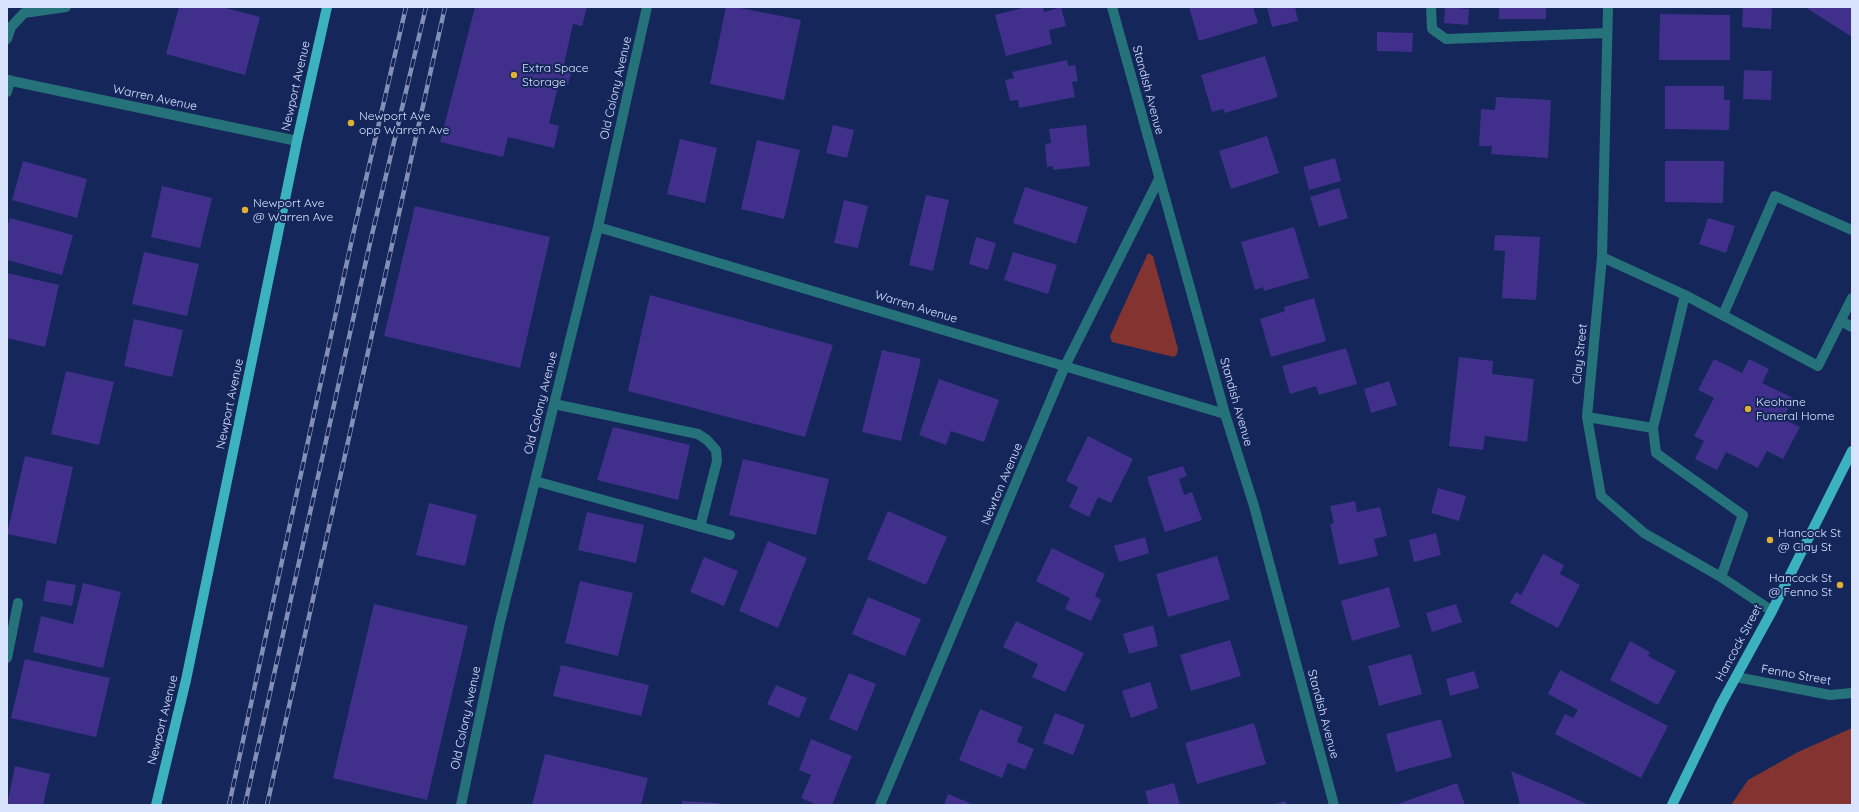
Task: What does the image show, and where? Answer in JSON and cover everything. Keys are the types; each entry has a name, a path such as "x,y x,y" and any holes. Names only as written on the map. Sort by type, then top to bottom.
{"main road":[{"name":"Newport Avenue","path":"156,805 186,680 297,141 328,7"},
{"name":"Hancock Street","path":"1672,805 1736,677 1772,611 1852,451"}],"street":[{"path":"7,39 11,27 24,13 66,7"},
{"name":"Old Colony Avenue","path":"461,805 500,622 598,227 647,7"},
{"name":"Standish Avenue","path":"1112,7 1225,414 1254,506 1334,805"},
{"path":"1431,7 1432,29 1446,39 1607,33"},
{"name":"Clay Street","path":"1608,7 1602,257 1586,417 1601,496 1644,533 1721,577 1772,611"},
{"path":"7,92 8,80"},
{"name":"Warren Avenue","path":"8,80 297,141"},
{"name":"Newton Avenue","path":"880,805 1065,366 1159,179"},
{"path":"1723,315 1775,196 1852,230"},
{"name":"Warren Avenue","path":"598,227 1225,414"},
{"path":"1602,257 1685,295 1818,366 1852,298"},
{"path":"1685,295 1653,428 1656,453 1743,515 1721,577"},
{"path":"1840,321 1852,327"},
{"path":"554,404 698,434 707,440 716,450 717,461 700,527"},
{"path":"1586,417 1653,428"},
{"path":"535,481 730,535"},
{"path":"7,658 18,603"},
{"name":"Fenno Street","path":"1736,677 1830,695 1852,693"}],"shaded area":[{"path":"1148,253 1153,256 1178,349 1177,354 1174,357 1112,342 1110,336"},
{"path":"1852,728 1852,805 1731,805 1748,780 1798,752"}],"building":[{"path":"179,7 222,7 260,17 245,75 166,54"},
{"name":"Extra Space Storage","path":"475,7 587,7 582,26 573,24 564,64 573,66 568,85 559,83 549,123 559,126 554,148 508,137 503,157 440,142"},
{"path":"726,7 735,7 801,20 784,100 710,84"},
{"path":"1026,7 1043,7 1044,12 1061,7 1066,26 1049,30 1052,44 1006,56 995,15"},
{"path":"1189,7 1253,7 1258,23 1199,41"},
{"path":"1267,7 1295,7 1298,21 1272,27"},
{"path":"1445,7 1469,9 1468,25 1444,23"},
{"path":"1499,7 1546,7 1546,19 1499,19"},
{"path":"1743,7 1772,7 1771,29 1742,27"},
{"path":"1805,7 1852,7 1852,37"},
{"path":"1660,14 1730,15 1730,60 1659,60"},
{"path":"1377,32 1413,33 1412,52 1377,51"},
{"path":"1265,56 1278,97 1225,113 1223,109 1212,112 1201,75"},
{"path":"1067,60 1068,66 1075,65 1078,81 1072,82 1075,97 1019,108 1018,100 1010,101 1005,80 1014,78 1012,72"},
{"path":"1744,70 1772,71 1771,100 1743,99"},
{"path":"1665,86 1724,86 1724,100 1730,100 1729,130 1665,129"},
{"path":"1496,97 1551,100 1548,158 1491,154 1492,146 1479,146 1481,109 1495,110"},
{"path":"833,125 854,130 847,158 826,153"},
{"path":"1086,125 1090,166 1053,170 1053,166 1047,167 1045,144 1051,143 1049,129"},
{"path":"1267,136 1279,173 1231,189 1219,151"},
{"path":"680,139 717,148 705,203 667,194"},
{"path":"757,140 800,150 784,219 741,209"},
{"path":"1335,158 1341,181 1309,190 1303,167"},
{"path":"23,161 87,179 77,218 12,200"},
{"path":"1665,161 1724,161 1723,203 1665,202"},
{"path":"162,186 212,198 200,248 151,237"},
{"path":"1025,187 1088,207 1076,244 1013,223"},
{"path":"1339,188 1348,218 1319,227 1310,197"},
{"path":"926,195 949,200 933,271 909,265"},
{"path":"844,200 868,206 858,248 834,243"},
{"path":"415,206 550,237 520,368 384,336"},
{"path":"10,218 73,235 62,275 7,260 7,229"},
{"path":"1708,218 1735,226 1726,253 1699,244"},
{"path":"1294,227 1309,278 1264,291 1263,287 1255,290 1241,242"},
{"path":"1495,235 1540,237 1536,300 1502,298 1505,251 1494,250"},
{"path":"976,237 996,243 988,270 969,264"},
{"path":"144,252 199,264 187,316 132,304"},
{"path":"1013,252 1057,265 1048,294 1004,280"},
{"path":"7,273 59,285 45,347 7,338"},
{"path":"650,295 833,345 805,437 628,391"},
{"path":"1314,298 1326,341 1271,357 1260,319 1285,311 1284,307"},
{"path":"134,319 183,330 172,377 124,366"},
{"path":"1346,348 1357,384 1319,395 1316,386 1290,394 1282,366"},
{"path":"882,350 921,359 901,441 862,432"},
{"path":"1459,357 1493,361 1492,374 1534,379 1527,442 1485,436 1483,450 1449,446"},
{"name":"Keohane Funeral Home","path":"1714,359 1742,373 1749,359 1769,369 1762,383 1793,398 1783,419 1800,427 1783,459 1767,451 1758,468 1726,452 1717,470 1695,459 1704,441 1694,436 1714,398 1698,390"},
{"path":"66,371 114,382 99,445 51,434"},
{"path":"939,379 999,400 984,442 951,431 946,445 919,435"},
{"path":"1389,381 1397,405 1371,413 1364,389"},
{"path":"613,427 690,445 678,500 597,480"},
{"path":"1088,436 1133,459 1111,503 1098,497 1089,517 1069,507 1078,487 1066,481"},
{"path":"25,456 73,467 56,544 7,534"},
{"path":"743,459 829,479 816,535 729,515"},
{"path":"1183,466 1187,476 1179,479 1184,495 1192,492 1202,520 1165,532 1147,477"},
{"path":"1438,488 1466,496 1459,521 1431,513"},
{"path":"1355,501 1357,512 1380,507 1387,536 1374,539 1378,556 1339,565 1330,524 1334,523 1330,506"},
{"path":"429,503 477,515 465,566 416,555"},
{"path":"888,511 947,537 926,585 867,559"},
{"path":"587,512 644,525 636,563 578,550"},
{"path":"1436,533 1441,555 1414,562 1409,540"},
{"path":"1145,537 1149,553 1119,562 1114,546"},
{"path":"768,541 807,558 778,628 739,611"},
{"path":"1052,548 1105,574 1095,596 1101,600 1091,621 1065,609 1070,598 1036,581"},
{"path":"1543,554 1564,565 1560,574 1580,585 1558,628 1510,603 1516,592 1521,595"},
{"path":"1217,556 1230,599 1168,617 1156,574"},
{"path":"704,557 738,571 724,606 690,592"},
{"path":"47,580 76,585 72,606 43,601"},
{"path":"580,581 633,593 618,656 565,643"},
{"path":"83,583 121,592 103,668 33,652 41,616 73,624"},
{"path":"1389,587 1400,627 1352,641 1341,601"},
{"path":"868,597 921,619 905,656 852,634"},
{"path":"374,604 468,626 427,800 333,778"},
{"path":"1456,604 1462,622 1432,632 1426,613"},
{"path":"1016,621 1084,653 1065,692 1032,677 1038,664 1003,647"},
{"path":"1153,625 1158,646 1129,654 1123,634"},
{"path":"1230,640 1241,676 1191,691 1180,655"},
{"path":"1630,641 1650,652 1648,656 1676,671 1658,705 1610,680"},
{"path":"1411,654 1422,694 1379,706 1368,666"},
{"path":"25,659 110,678 96,737 11,718"},
{"path":"561,665 649,685 641,716 553,696"},
{"path":"1560,670 1668,726 1641,778 1555,734 1565,714 1573,718 1578,710 1548,694"},
{"path":"1474,671 1479,688 1450,696 1446,679"},
{"path":"849,673 876,684 857,731 829,719"},
{"path":"1150,682 1158,708 1131,718 1122,691"},
{"path":"776,685 807,698 799,718 767,704"},
{"path":"980,709 1023,727 1017,742 1034,749 1025,770 1008,763 1002,778 959,760"},
{"path":"1055,713 1085,725 1073,755 1043,743"},
{"path":"1441,719 1452,757 1396,772 1386,734"},
{"path":"1254,723 1266,764 1197,784 1185,743"},
{"path":"811,739 852,756 832,805 817,805 801,798 811,775 799,770"},
{"path":"545,754 648,778 641,805 532,805"},
{"path":"15,766 50,774 43,805 7,805"},
{"path":"1511,771 1554,789 1589,805 1520,805"},
{"path":"1174,783 1180,805 1149,805 1145,791"},
{"path":"1457,783 1465,805 1395,805"},
{"path":"948,794 974,805 944,805"},
{"path":"682,801 719,803 719,805 682,805"},
{"path":"1285,801 1287,805 1272,805"}],"railway":[{"path":"229,805 352,239 406,7"},
{"path":"245,805 370,243 426,7"},
{"path":"267,805 445,7"}],"place":[{"name":"Extra Space Storage","path":"514,75"},
{"name":"Newport Ave opp Warren Ave","path":"351,123"},
{"name":"Newport Ave @ Warren Ave","path":"245,210"},
{"name":"Keohane Funeral Home","path":"1748,409"},
{"name":"Hancock St @ Clay St","path":"1770,540"},
{"name":"Hancock St @ Fenno St","path":"1840,585"}]}
